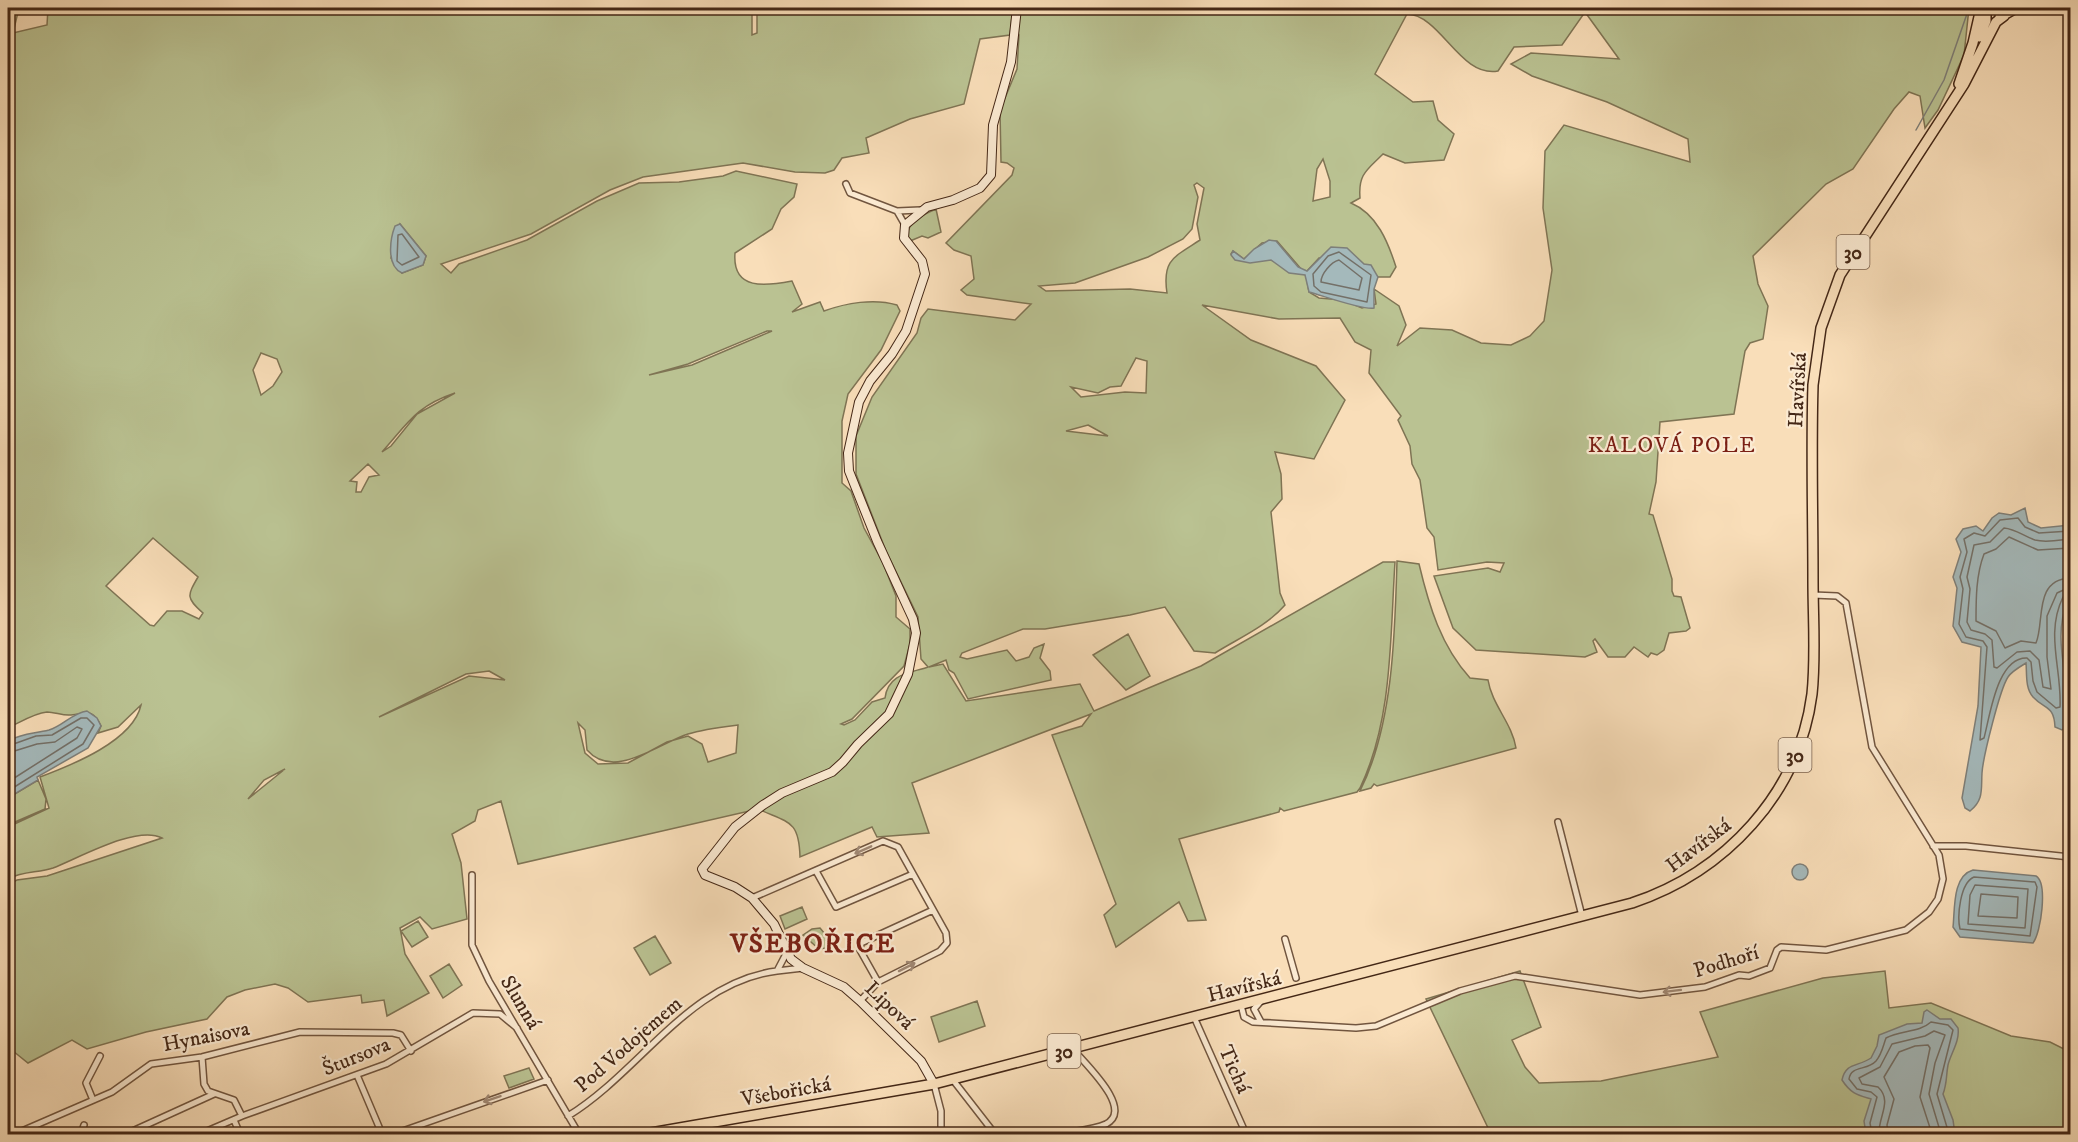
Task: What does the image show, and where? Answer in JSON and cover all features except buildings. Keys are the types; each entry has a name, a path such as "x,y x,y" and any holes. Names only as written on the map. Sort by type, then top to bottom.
{"main road":[{"name":"Havířská","path":"1970,55 1981,8"},
{"name":"Havířská","path":"1941,118 1984,25 1987,8"},
{"name":"Havířská","path":"1987,8 1994,16 2004,16"},
{"name":"Havířská","path":"934,1084 1647,898 1690,877 1728,849 1764,811 1790,767 1806,723 1813,672 1813,398 1821,328 1832,293 1852,254 1970,74 1994,24 2016,8"},
{"name":"Všebořická","path":"645,1134 690,1131 934,1084"}],"street":[{"path":"846,184 850,193 897,211 920,210 966,196 981,188 991,175 993,124 1011,62 1017,8"},
{"path":"897,211 905,225 920,210"},
{"name":"Lipová","path":"905,225 902,232 904,238 922,261 925,274 906,331 892,354 870,381 859,402 848,453 849,471 877,541 913,619 916,633 908,674 889,714 843,762 832,772 773,797 735,827 703,866 705,875 735,887 752,898 774,924 787,952 803,968 837,983 860,1001 921,1061 934,1084"},
{"name":"Podhoří","path":"1261,1022 1356,1028 1376,1026 1460,991 1515,976 1627,995 1705,987 1739,975 1749,976 1770,968 1777,950 1781,947 1826,950 1906,930 1929,912 1938,898 1943,879 1942,866 1933,846 1872,747 1846,603 1837,596 1813,595"},
{"path":"1558,822 1582,916"},
{"path":"752,898 883,841 898,847 946,933 944,948 878,982 860,1001"},
{"path":"1933,846 1966,846 2070,857"},
{"path":"816,871 837,907 913,874"},
{"name":"Slunná","path":"472,876 472,945 489,981 579,1134"},
{"path":"878,982 860,950 861,943 933,910"},
{"path":"1285,939 1296,978"},
{"path":"777,971 787,952"},
{"name":"Pod Vodojemem","path":"568,1116 618,1079 694,1007 748,976 803,968"},
{"path":"1241,1005 1244,1017 1253,1022 1261,1022 1254,1009 1263,1000"},
{"name":"Štursova","path":"200,1134 411,1051 473,1014 500,1014 517,1028"},
{"name":"Tichá","path":"1194,1017 1246,1134"},
{"name":"Hynaisova","path":"15,1134 112,1092 151,1064 202,1057 300,1032 393,1033 401,1035 411,1051"},
{"path":"1060,1134 1106,1124 1112,1118 1115,1109 1112,1095 1072,1049"},
{"path":"93,1100 86,1083 100,1056"},
{"path":"202,1057 204,1084 214,1095 234,1100 242,1116"},
{"path":"357,1074 382,1134"},
{"path":"394,1134 548,1080"},
{"path":"953,1080 995,1134"},
{"path":"934,1084 941,1111 941,1134"},
{"path":"126,1134 214,1095"},
{"path":"234,1120 240,1134"},
{"path":"81,1134 84,1125"}],"green space":[{"path":"8,8 19,8 13,33 47,25 48,8 752,8 752,35 757,33 757,8 1010,8 1012,16 1010,35 980,39 964,104 910,119 866,138 869,153 842,158 834,170 825,173 795,172 743,163 643,177 610,190 531,234 441,264 451,273 459,264 527,240 597,201 639,183 679,182 723,176 736,171 797,184 794,197 781,209 772,229 735,253 739,274 745,280 753,283 772,284 792,281 802,304 792,312 820,302 824,311 851,304 879,302 897,305 900,311 881,350 848,394 842,421 842,483 851,491 864,528 883,563 896,596 896,617 910,629 910,644 904,666 852,719 841,724 844,725 855,720 872,702 885,698 887,690 895,679 928,667 921,659 918,617 886,551 856,474 856,436 872,397 917,333 921,318 928,309 1015,320 1031,304 967,295 961,290 974,279 971,256 954,250 946,243 1012,175 1014,168 1001,162 1000,110 1017,69 1019,35 1016,29 1020,14 1033,8 1969,8 1964,55 1938,110 1925,128 1920,96 1909,92 1894,109 1853,169 1826,184 1753,256 1758,284 1768,306 1763,339 1750,343 1745,351 1734,414 1660,422 1656,482 1649,514 1653,515 1672,579 1672,591 1674,596 1681,597 1690,628 1686,631 1669,633 1664,650 1657,655 1651,653 1648,657 1634,647 1625,657 1608,657 1595,639 1593,641 1597,652 1585,657 1476,650 1453,628 1434,576 1488,568 1500,572 1504,563 1487,562 1438,570 1434,537 1427,528 1420,480 1412,464 1410,446 1398,420 1401,416 1369,373 1371,350 1355,342 1340,318 1279,319 1202,305 1251,340 1316,366 1345,400 1314,459 1275,452 1281,474 1282,499 1271,512 1280,593 1285,605 1261,625 1215,653 1194,651 1165,607 1045,629 1023,629 962,653 960,657 967,659 1007,650 1016,661 1029,657 1034,648 1044,644 1040,658 1050,671 1051,680 968,699 954,673 949,670 946,660 929,667 943,664 966,701 1080,684 1094,711 1201,666 1383,562 1395,562 1384,706 1371,762 1360,788 1357,792 1284,811 1280,808 1279,812 1179,839 1206,920 1188,921 1179,902 1116,947 1104,915 1116,904 1052,735 1082,726 1091,714 912,783 929,833 877,837 872,827 800,857 797,836 790,824 758,809 518,864 501,801 478,810 475,821 452,834 461,863 467,919 432,929 420,917 400,928 405,954 429,993 387,1016 384,1000 362,1003 361,995 308,1002 288,988 275,984 245,990 227,997 207,1019 146,1032 87,1049 72,1040 28,1063 13,1051 8,1059 8,886 17,880 47,876 162,838 151,835 123,839 53,868 8,879 8,827 49,808 40,777 100,750 126,730 136,718 141,705 118,727 98,733 101,726 98,720 88,713 68,715 42,713 8,728","holes":["1585,12 1619,59 1531,53 1511,64 1532,76 1607,102 1688,139 1690,162 1564,125 1545,151 1543,208 1552,270 1544,321 1530,336 1511,345 1481,343 1452,330 1420,328 1397,346 1406,325 1399,306 1374,289 1376,304 1362,308 1342,300 1319,298 1309,292 1306,275 1271,260 1236,260 1231,254 1233,251 1244,259 1262,243 1277,241 1302,270 1307,271 1319,258 1358,259 1378,277 1390,277 1396,267 1385,239 1375,221 1351,203 1360,198 1362,178 1383,154 1405,163 1444,160 1454,134 1438,120 1433,101 1413,102 1375,74 1407,14 1419,17 1430,24 1473,65 1485,71 1498,71 1514,47 1562,45","1323,159 1330,181 1330,197 1313,201 1317,169","1197,183 1204,188 1197,224 1200,240 1183,251 1168,266 1167,293 1130,289 1046,291 1039,286 1075,283 1148,257 1183,239 1192,229 1198,197 1194,185","400,224 426,256 423,265 402,273 391,258","767,331 772,331 692,365 649,375 688,364","261,353 277,359 282,372 273,386 261,395 253,370","1136,358 1147,361 1146,393 1125,392 1081,397 1071,387 1098,393 1110,387 1121,386","455,393 417,414 391,446 382,452 406,424 414,416 422,410","1088,425 1108,436 1066,431","368,464 379,475 369,477 361,492 356,492 357,482 350,481","153,538 198,577 190,596 203,613 199,619 182,611 167,611 154,626 106,586","489,671 505,680 469,676 379,717 466,674","578,723 585,730 587,750 598,759 610,762 623,761 648,752 628,763 598,764 585,753","738,725 736,753 708,762 702,744 688,736 673,740 700,731","285,769 248,799 264,780"]},
{"path":"936,209 941,232 928,238 922,236 910,241 906,237 913,223 921,216"},
{"path":"1397,561 1419,564 1437,625 1451,653 1470,678 1488,680 1516,748 1377,786 1374,784 1371,788 1360,791 1371,765 1386,709 1393,649"},
{"path":"1128,634 1150,676 1126,690 1093,655"},
{"path":"38,780 46,799 45,809 8,825 8,798"},
{"path":"802,907 807,919 785,929 780,916"},
{"path":"418,921 428,937 412,947 401,931"},
{"path":"820,928 830,940 826,948 819,949 803,935 812,929"},
{"path":"655,936 671,963 650,975 634,948"},
{"path":"449,964 462,985 443,998 430,976"},
{"path":"1520,971 1541,1027 1512,1040 1525,1067 1539,1083 1601,1081 1718,1057 1700,1012 1823,978 1885,971 1889,1008 1931,1003 2011,1036 2050,1042 2070,1052 2070,1134 1491,1134 1426,999"},
{"path":"977,1001 985,1026 939,1042 931,1017"},
{"path":"529,1068 534,1079 509,1088 504,1076"}],"water":[{"path":"400,224 426,256 423,265 402,273 393,265 391,258 395,226"},
{"path":"1269,240 1276,241 1298,267 1307,271 1331,247 1347,248 1364,264 1371,265 1378,277 1374,289 1374,308 1353,305 1309,292 1305,275 1289,273 1271,260 1250,263 1235,260 1231,255 1233,251 1244,259 1254,249"},
{"path":"2025,508 2028,522 2041,528 2070,525 2070,600 2068,600 2063,616 2061,631 2067,694 2067,726 2062,730 2055,727 2051,711 2030,693 2026,663 2011,673 1992,724 1983,765 1980,798 1970,811 1965,808 1962,798 1978,706 1981,647 1962,642 1953,626 1957,588 1953,577 1961,552 1956,539 1963,529 1976,526 1983,531 1992,518 1999,513 2011,515"},
{"path":"87,711 97,718 101,726 88,748 37,777 38,780 8,798 8,741 23,735 49,730"},
{"path":"1797,864 1803,864 1808,872 1806,878 1797,880 1792,875 1792,869"},
{"path":"1973,870 2036,876 2040,880 2042,908 2039,929 2033,943 1960,937 1953,927 1956,894 1961,879"},
{"path":"1927,1010 1940,1019 1951,1019 1958,1028 1958,1038 1948,1065 1943,1094 1953,1120 1955,1134 1866,1134 1864,1121 1871,1099 1852,1091 1842,1080 1844,1074 1846,1070 1871,1058 1879,1035 1907,1024 1922,1023 1924,1012"}],"waterway":[{"path":"1916,130 1944,80 1969,8"}],"district":[{"name":"KALOVÁ POLE","path":"1672,444"},
{"name":"VŠEBOŘICE","path":"813,943"}]}
